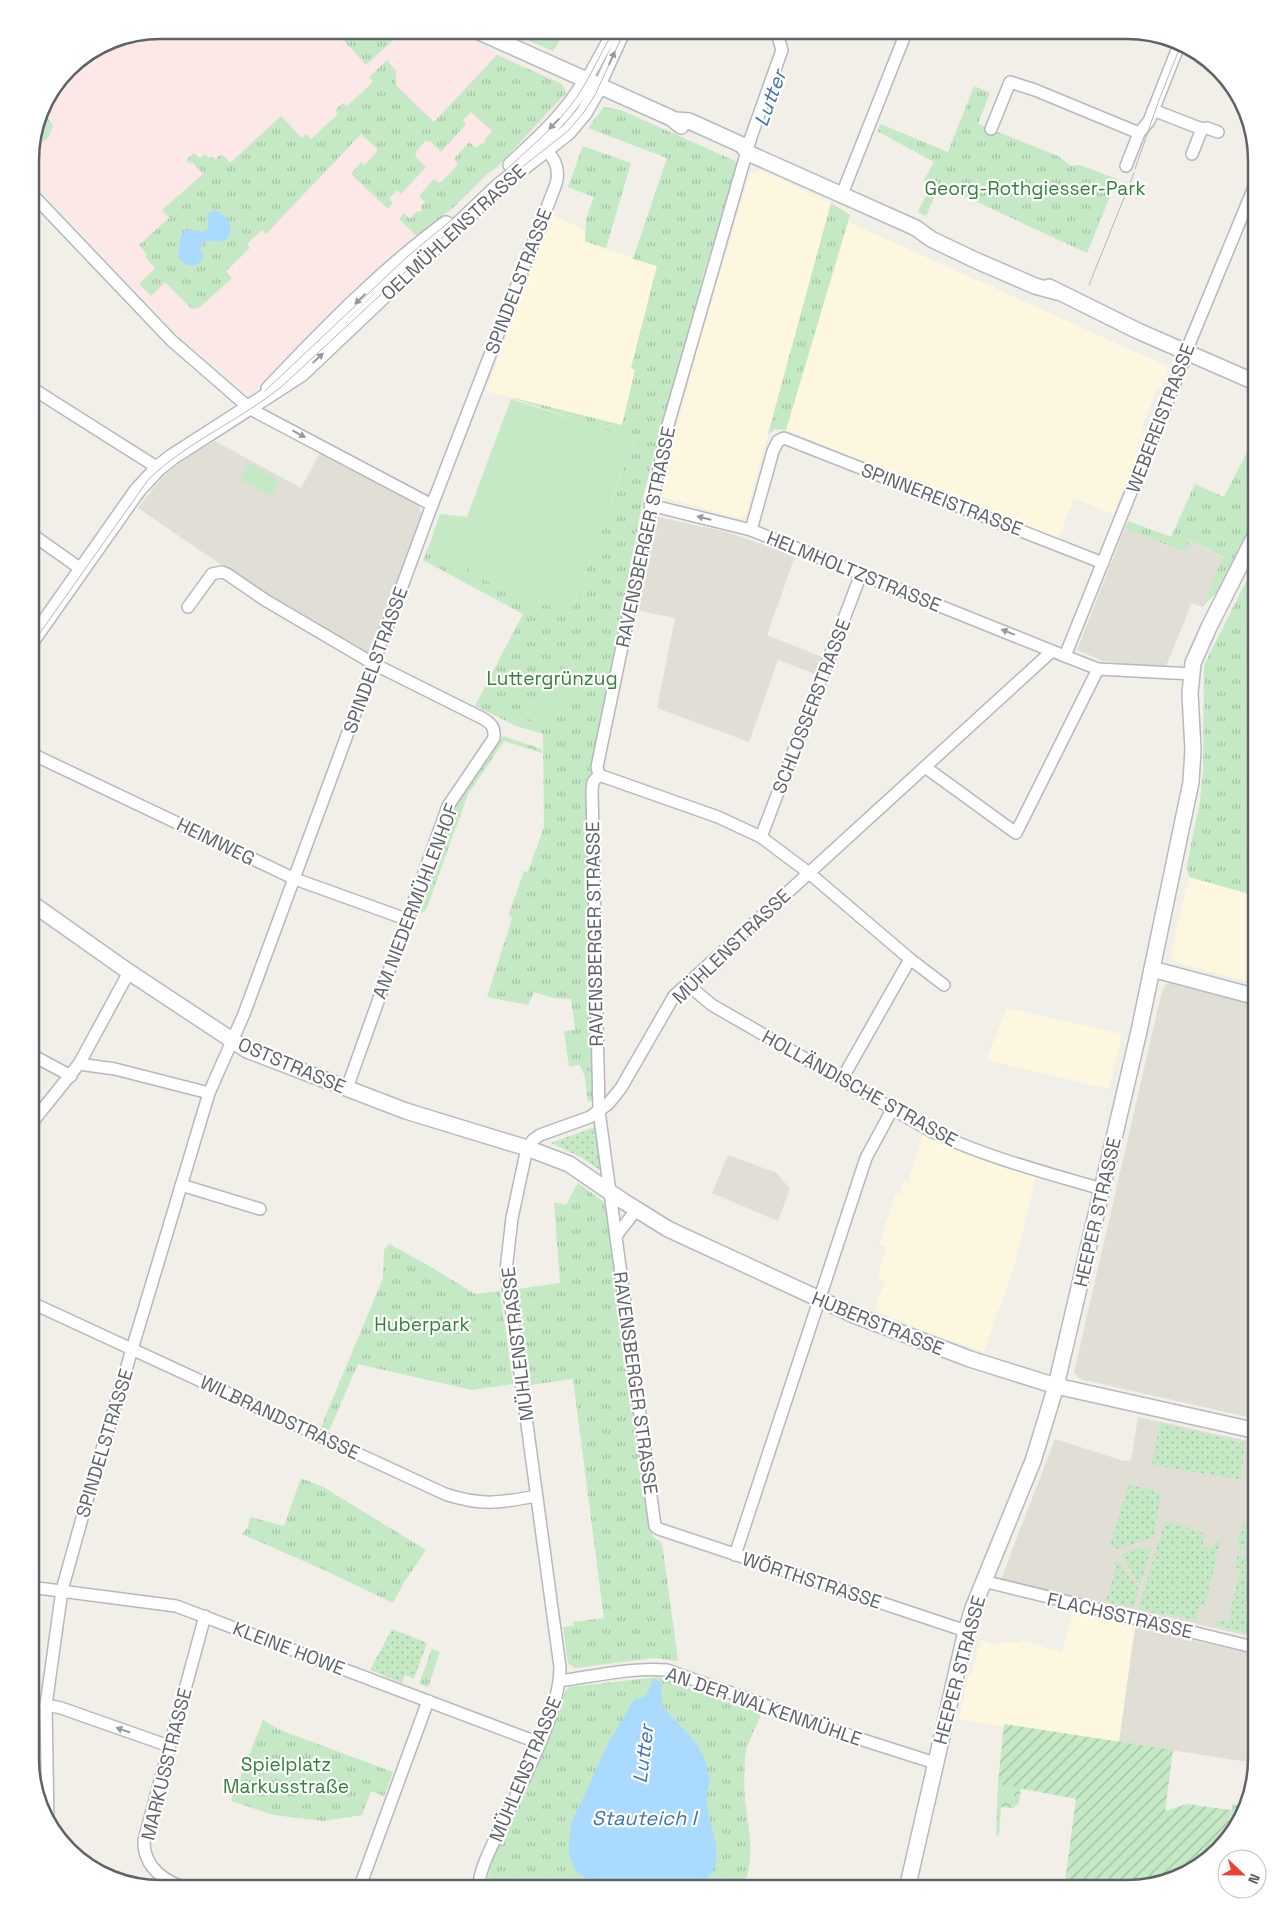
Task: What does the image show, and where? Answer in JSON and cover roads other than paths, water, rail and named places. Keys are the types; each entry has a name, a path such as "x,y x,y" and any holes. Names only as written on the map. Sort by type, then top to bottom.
{"street":[{"path":"495,39 676,120 685,130 733,152 738,154 748,153 842,194 916,228 931,239 975,260 1035,286 1057,292 1151,337 1248,379"},
{"name":"OELMÜHLENSTRASSE","path":"593,84 610,39"},
{"name":"OELMÜHLENSTRASSE","path":"39,629 136,491 158,468 250,408 291,364 402,259 542,145 569,107 593,84 620,39"},
{"name":"RAVENSBERGER STRASSE","path":"659,1530 655,1526 599,1111 592,790 593,782 599,775 597,766 668,425 748,153 751,137 782,50 778,39"},
{"path":"842,194 904,39"},
{"path":"1126,166 1139,132 1147,124 1177,49"},
{"path":"991,129 1010,82 1035,90 1139,132"},
{"path":"1153,110 1202,130 1207,128 1218,132"},
{"path":"1192,154 1202,130"},
{"name":"SPINDELSTRASSE","path":"48,1805 46,1705 62,1590 181,1185 209,1093 244,1014 432,506 556,184 558,176 556,163 542,145"},
{"path":"39,201 171,340 250,408 432,506"},
{"name":"WEBEREISTRASSE","path":"1065,656 1248,202"},
{"path":"39,394 158,468"},
{"name":"SPINNEREISTRASSE","path":"751,530 775,445 781,439 788,439 1103,563"},
{"name":"HELMHOLTZSTRASSE","path":"650,505 751,530 1052,651"},
{"path":"39,540 81,569"},
{"name":"HEEPER STRASSE","path":"909,1880 966,1631 983,1581 1029,1470 1056,1386 1127,1088 1191,782 1193,758 1190,693 1193,663 1248,550"},
{"path":"188,607 212,574 222,572 265,600 374,664"},
{"name":"SCHLOSSERSTRASSE","path":"761,837 861,574"},
{"path":"1052,651 1098,669 1192,674"},
{"name":"MÜHLENSTRASSE","path":"481,1880 488,1854 539,1743 555,1701 560,1681 560,1667 506,1270 512,1218 526,1148 540,1135 590,1117 608,1104 622,1088 674,996 1052,651"},
{"name":"AM NIEDERMÜHLENHOF","path":"347,1088 448,806 494,738 495,730 490,723 374,664"},
{"path":"925,767 1016,833 1098,669"},
{"name":"HEIMWEG","path":"39,757 295,879 406,919"},
{"path":"599,775 718,817 761,837 808,873 910,959 944,985"},
{"name":"OSTSTRASSE","path":"39,908 129,972 200,1017 247,1050 406,1111 526,1148"},
{"path":"842,1079 910,959"},
{"path":"1152,969 1248,995"},
{"path":"39,1114 79,1064 129,972"},
{"name":"HOLLÄNDISCHE STRASSE","path":"686,984 712,1005 931,1131 963,1145 1030,1168 1102,1189"},
{"path":"39,1059 71,1076"},
{"path":"79,1064 115,1069 209,1093"},
{"path":"735,1555 866,1158 892,1108"},
{"name":"HUBERSTRASSE","path":"526,1148 569,1164 636,1210 686,1238 818,1299 918,1341 986,1365 1056,1386 1248,1429"},
{"path":"181,1185 260,1209"},
{"path":"616,1236 636,1210"},
{"name":"WILBRANDSTRASSE","path":"39,1306 445,1494 466,1501 484,1503 536,1496"},
{"name":"WÖRTHSTRASSE","path":"659,1530 966,1631"},
{"name":"FLACHSSTRASSE","path":"983,1581 1248,1646"},
{"name":"KLEINE HOWE","path":"39,1588 166,1603 205,1616 539,1743"},
{"name":"MARKUSSTRASSE","path":"165,1880 147,1859 144,1846 205,1616"},
{"name":"AN DER WALKENMÜHLE","path":"560,1681 620,1673 667,1670 858,1738 935,1763"},
{"path":"362,1880 428,1701"},
{"path":"46,1705 60,1708 169,1746"}],"water":[{"path":"214,210 221,213 227,219 231,230 230,234 224,241 208,241 202,244 201,251 204,255 198,264 191,266 185,264 178,256 181,235 188,229 207,230 209,225 207,215"},
{"name":"Stauteich I","path":"653,1679 661,1682 662,1705 699,1748 708,1769 710,1783 707,1807 716,1847 716,1860 713,1871 705,1880 596,1880 585,1878 575,1870 569,1854 571,1824 609,1742 634,1700 646,1696"}],"tram line":[{"path":"499,176 569,108 587,81 609,39"},
{"path":"39,634 148,480 178,455 280,388 498,186 568,131 595,95 621,39"},
{"path":"1135,169 1179,50"},
{"path":"1089,285 1134,173"},
{"path":"265,391 407,257 455,217"}],"water label":[{"name":"Lutter","path":"770,98"},
{"name":"Lutter","path":"643,1754"}],"park label":[{"name":"Georg-Rothgiesser-Park","path":"1035,188"},
{"name":"Luttergrünzug","path":"552,678"},
{"name":"Huberpark","path":"422,1324"},
{"name":"Spielplatz Markusstraße","path":"286,1775"}]}
